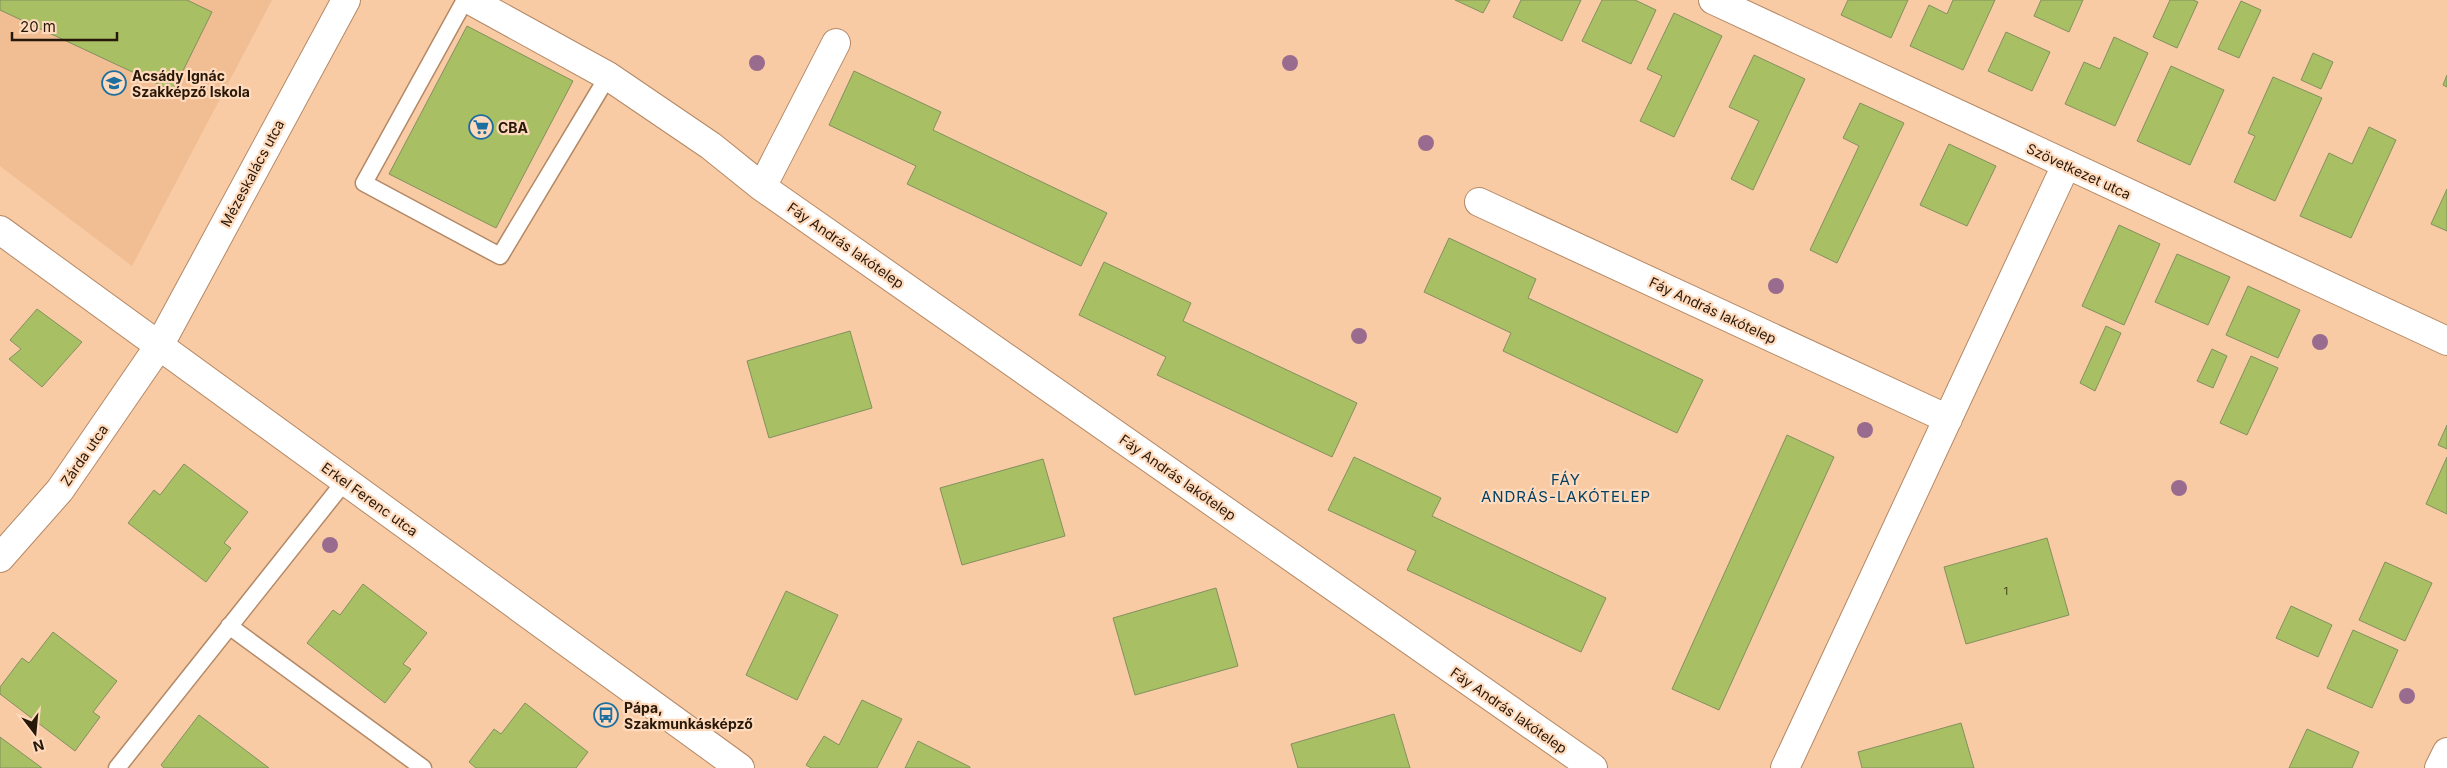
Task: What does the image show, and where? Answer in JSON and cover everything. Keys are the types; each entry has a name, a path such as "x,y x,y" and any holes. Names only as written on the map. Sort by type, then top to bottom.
{"street":[{"name":"Mézeskalács utca","path":"159,346 346,0"},
{"name":"Fáy András lakótelep","path":"470,0 608,76 711,146 762,187 1593,768"},
{"name":"Szövetkezet utca","path":"1713,0 2447,341"},
{"path":"762,187 836,43"},
{"path":"1785,768 2066,165"},
{"name":"Fáy András lakótelep","path":"1479,202 1948,419"},
{"name":"Erkel Ferenc utca","path":"0,230 740,768"},
{"name":"Zárda utca","path":"0,558 60,490 159,346"},
{"path":"2439,768 2447,752"}],"lane":[{"path":"465,0 364,183 492,252 500,256 608,76"},
{"path":"117,768 345,481"},
{"path":"230,626 423,768"}],"shaded area":[{"name":"Acsády Ignác Szakképző Iskola","path":"0,0 272,0 132,266 0,166"}],"building":[{"path":"0,0 187,0 212,12 173,91 0,10"},
{"path":"1455,0 1490,0 1483,13"},
{"path":"1521,0 1581,0 1562,41 1513,17"},
{"path":"1602,0 1635,0 1656,10 1631,64 1582,41"},
{"path":"1848,0 1908,0 1891,38 1841,15"},
{"path":"1953,0 1995,0 1963,70 1910,46 1929,5 1947,14"},
{"path":"2041,0 2083,0 2069,32 2034,16"},
{"path":"2170,0 2193,0 2198,2 2177,48 2153,37"},
{"path":"2241,1 2261,10 2239,58 2218,49"},
{"path":"1674,13 1722,36 1674,137 1640,121 1662,76 1647,69"},
{"name":"CBA","path":"467,26 573,81 496,228 389,174"},
{"path":"2006,32 2050,52 2032,91 1988,71"},
{"path":"2114,37 2148,53 2115,126 2065,104 2084,62 2100,69"},
{"path":"2313,53 2333,62 2321,89 2301,80"},
{"path":"1754,55 1805,79 1753,190 1731,179 1759,121 1729,107"},
{"path":"2171,66 2224,90 2190,165 2137,141"},
{"path":"854,71 941,112 933,130 1107,213 1081,266 907,184 916,166 829,125"},
{"path":"2447,75 2447,87 2443,85"},
{"path":"2273,77 2322,98 2275,201 2234,182 2255,136 2248,133"},
{"path":"1860,103 1904,123 1837,263 1810,250 1859,146 1843,138"},
{"path":"2369,127 2396,140 2351,238 2300,216 2329,153 2352,164"},
{"path":"1949,144 1996,166 1967,226 1920,205"},
{"path":"2447,189 2447,231 2431,224"},
{"path":"2119,225 2160,244 2124,325 2082,306"},
{"path":"1449,238 1536,279 1528,298 1703,380 1677,433 1503,351 1511,333 1424,292"},
{"path":"2177,254 2230,277 2208,325 2155,302"},
{"path":"1104,262 1191,303 1183,321 1357,403 1332,457 1157,375 1166,357 1079,315"},
{"path":"2248,286 2300,310 2278,358 2226,335"},
{"path":"37,309 82,342 42,387 9,359 21,349 10,340"},
{"path":"2106,326 2121,333 2095,391 2080,383"},
{"path":"850,331 872,408 769,438 747,361"},
{"path":"2212,349 2227,356 2213,388 2197,381"},
{"path":"2251,356 2278,368 2247,435 2220,423"},
{"path":"2447,425 2447,449 2438,445"},
{"path":"1787,435 1834,457 1719,710 1672,689"},
{"path":"1354,457 1441,498 1432,516 1606,598 1581,652 1407,570 1416,551 1328,510"},
{"path":"2447,457 2447,514 2426,504"},
{"path":"1043,459 1065,536 962,565 940,488"},
{"path":"184,464 248,512 224,543 231,548 206,582 128,523 154,490 160,495"},
{"path":"2047,538 2069,615 1966,644 1944,567"},
{"path":"2385,562 2432,583 2405,641 2359,620"},
{"path":"363,584 427,633 403,664 411,669 385,703 307,643 333,610 340,615"},
{"path":"1216,588 1238,666 1135,695 1113,618"},
{"path":"786,591 838,615 797,700 746,675"},
{"path":"2291,606 2332,625 2318,657 2276,638"},
{"path":"2353,630 2398,650 2372,708 2327,688"},
{"path":"53,632 117,681 93,712 100,717 75,751 0,694 0,687 22,658 29,663"},
{"path":"862,700 902,719 877,768 811,768 806,765 824,736 839,745"},
{"path":"525,703 588,752 576,768 476,768 469,762 494,729 501,734"},
{"path":"1394,714 1410,768 1298,768 1291,744"},
{"path":"199,715 269,768 164,768 161,765"},
{"path":"1961,723 1974,768 1862,768 1858,752"},
{"path":"2307,729 2359,752 2352,768 2289,768"},
{"path":"0,737 42,768 0,768"},
{"path":"918,741 970,767 970,768 905,768"}],"place":[{"name":"Acsády Ignác Szakképző Iskola","path":"114,83"},
{"name":"CBA","path":"481,127"},
{"name":"Pápa, Szakmunkásképző","path":"606,715"}],"district":[{"name":"FÁY ANDRÁS-LAKÓTELEP","path":"1566,488"}]}
